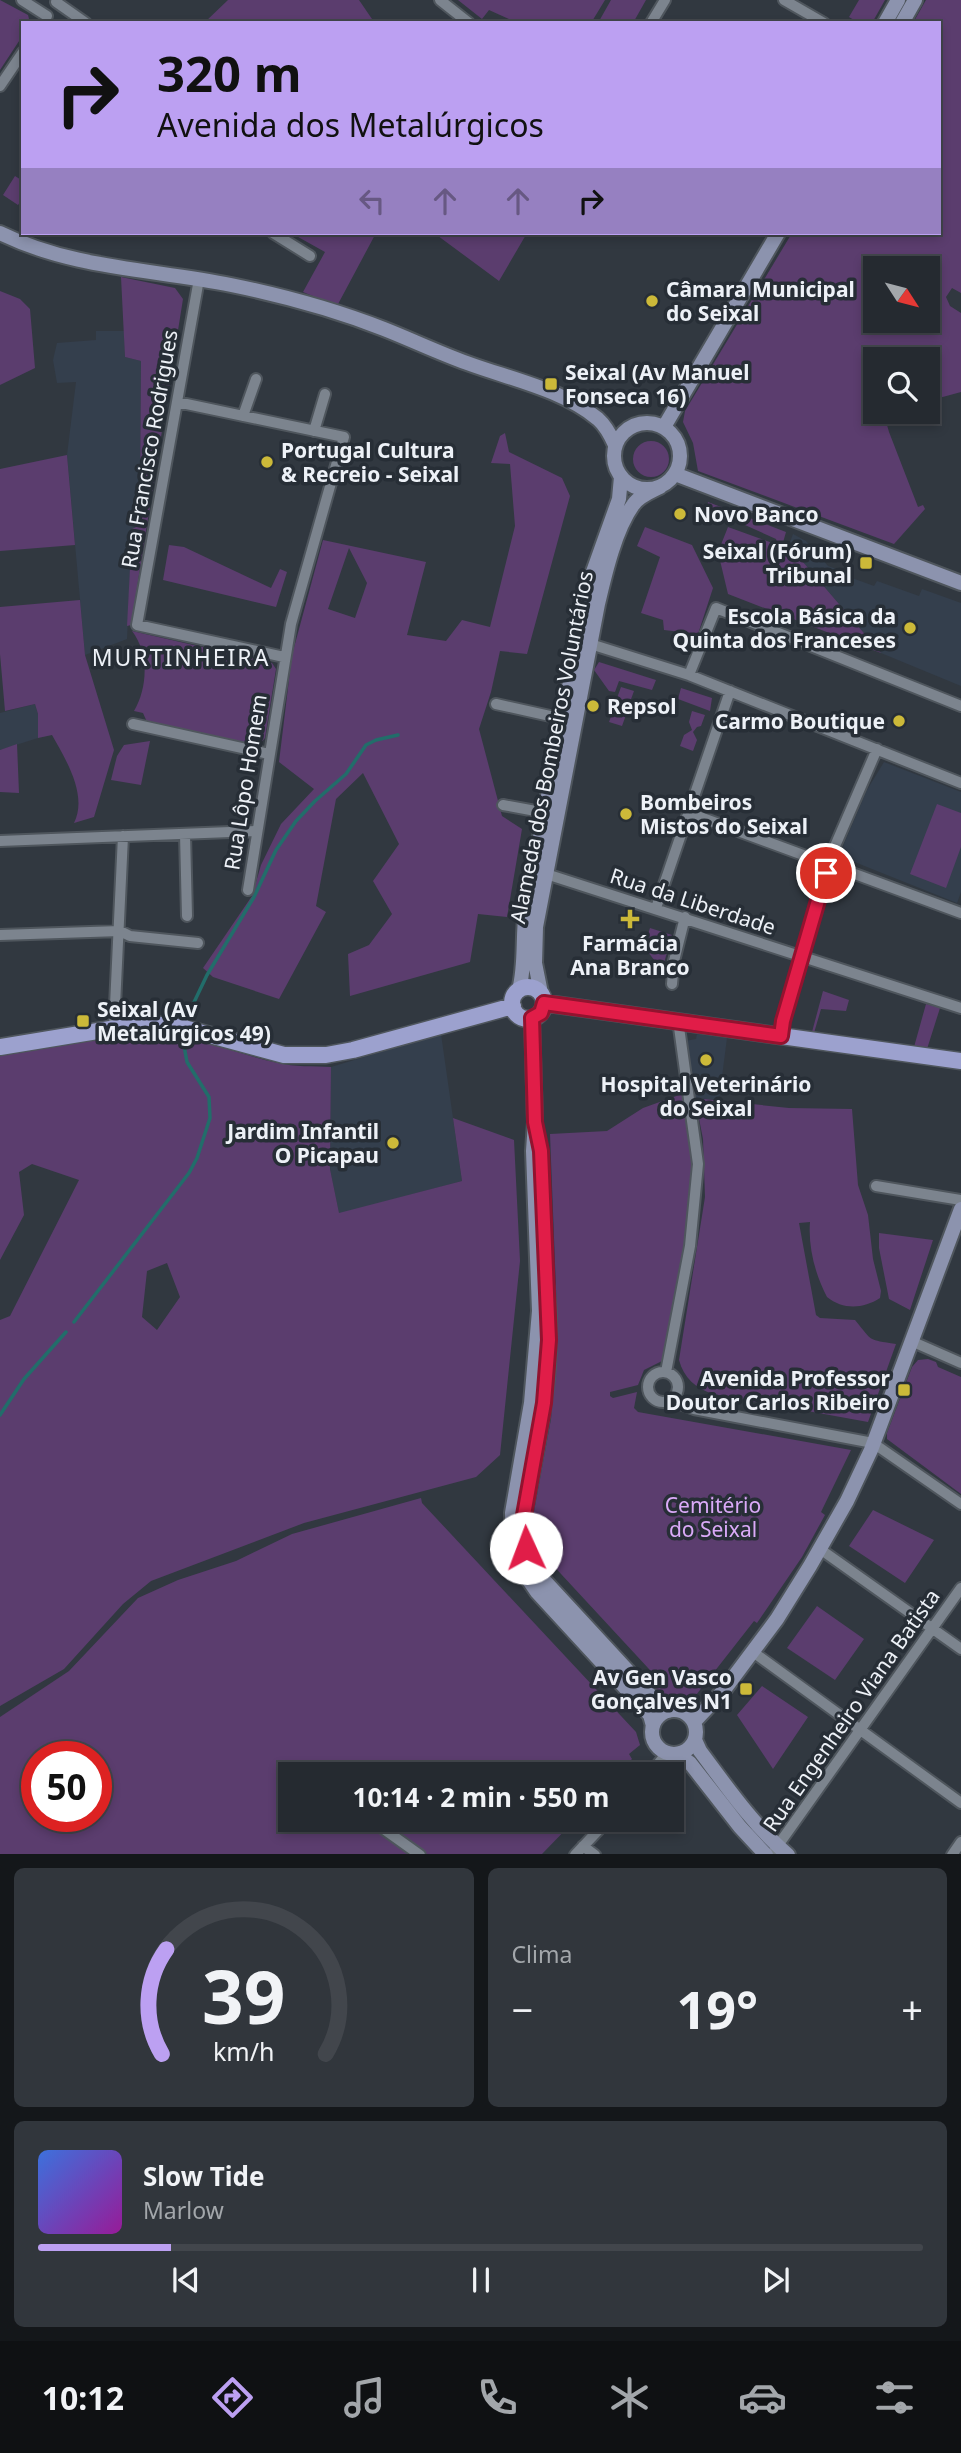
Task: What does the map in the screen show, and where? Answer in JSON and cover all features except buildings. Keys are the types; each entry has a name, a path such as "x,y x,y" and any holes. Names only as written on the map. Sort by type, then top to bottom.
{"main road":[{"path":"886,21 898,0"},
{"path":"903,21 915,0"},
{"path":"0,233 61,257 128,270 199,279 288,300 382,328 447,356 558,396 600,421 629,428"},
{"path":"764,253 771,235"},
{"path":"664,427 777,235"},
{"path":"600,421 615,446"},
{"path":"650,423 664,427 679,445 681,457 675,474 660,487 643,489 627,483 614,462 615,446 623,432 650,423"},
{"path":"675,474 961,583"},
{"name":"Alameda dos Bombeiros Voluntários","path":"519,990 523,972 523,932 540,872 584,642 589,583 619,499 621,477"},
{"name":"Alameda dos Bombeiros Voluntários","path":"584,642 625,520 637,500 660,487"},
{"name":"Alameda dos Bombeiros Voluntários","path":"540,872 535,963 542,998"},
{"path":"542,998 541,1013 532,1018 520,1016 513,1006 515,994 531,987 542,998 781,1036 961,1060"},
{"path":"0,1047 146,1023 184,1028 284,1055 326,1055 513,1006"},
{"path":"532,1018 535,1122 533,1151 539,1311 531,1403 512,1513 513,1550 527,1579 650,1715 655,1743 690,1763 740,1828 776,1852"},
{"path":"942,1059 961,1066"},
{"path":"535,1122 541,1151 549,1340 544,1403 524,1515 526,1548 542,1578 668,1711"},
{"path":"694,1722 712,1705 788,1602 851,1491 873,1443 961,1209"},
{"path":"653,1726 659,1716 668,1711 683,1712 694,1722 695,1740 700,1751 776,1852"},
{"path":"672,1753 688,1749 695,1740"}],"street":[{"path":"440,0 467,21"},
{"path":"653,21 664,0"},
{"path":"784,0 821,21"},
{"path":"27,2 45,20 57,1 83,21"},
{"path":"0,86 21,55"},
{"path":"276,235 310,256"},
{"name":"Rua Francisco Rodrigues","path":"199,279 136,625 284,657"},
{"path":"243,416 256,379"},
{"path":"177,402 314,431 325,394"},
{"name":"Rua Lôpo Homem","path":"248,890 284,657 344,437 314,431"},
{"path":"689,675 716,608 961,706"},
{"path":"584,642 689,675 961,783"},
{"path":"656,908 730,691"},
{"path":"496,704 569,721"},
{"path":"133,724 269,754"},
{"path":"781,1036 783,1021 829,864 877,749"},
{"path":"503,805 551,814"},
{"path":"688,813 961,913"},
{"path":"0,841 257,831"},
{"path":"185,834 187,916"},
{"path":"114,1027 123,836"},
{"name":"Rua da Liberdade","path":"540,872 961,1008"},
{"path":"671,984 685,918"},
{"path":"0,935 120,931 130,936 198,943"},
{"path":"666,1372 690,1248 698,1164 675,1020"},
{"path":"876,1186 961,1199"},
{"path":"911,1341 961,1363"},
{"path":"666,1372 676,1380 674,1397 664,1402 648,1392 652,1377 666,1372"},
{"path":"674,1397 680,1404 694,1409 873,1443 961,1504"},
{"path":"820,1549 961,1649"},
{"name":"Rua Engenheiro Viana Batista","path":"776,1852 961,1588"},
{"path":"753,1652 961,1803"},
{"path":"663,1762 672,1753"},
{"path":"388,1832 420,1854"},
{"path":"595,1854 579,1850 596,1832"},
{"path":"952,1854 961,1842"}],"shaded area":[{"path":"96,331 124,331 125,357 141,361 142,496 140,525 132,529 127,639 85,655 67,455 76,382 57,383 53,360 57,343 96,340"},
{"name":"Escola Básica da Quinta dos Franceses","path":"793,534 806,541 828,566 853,575 852,578 874,586 877,581 919,596 922,589 961,603 961,686 881,653 803,562 787,550"},
{"path":"35,704 38,714 38,738 0,750 0,713"},
{"path":"884,762 961,792 961,892 957,903 842,857 843,846 867,790"},
{"name":"Jardim Infantil O Picapau","path":"441,1034 462,1181 339,1214 330,1169 331,1067"},
{"path":"697,1034 727,1038 719,1100 695,1098 685,1041 696,1039"}],"green space":[{"path":"0,0 28,15 30,21 21,21 21,38 0,70"},
{"path":"228,0 359,0 375,21 206,21"},
{"path":"458,0 605,0 592,21 514,21 489,10 482,19"},
{"path":"611,0 646,0 634,21 599,21"},
{"path":"859,0 885,0 873,21 856,21 849,17"},
{"path":"926,0 961,0 961,293 952,288 946,297 950,306 961,313 961,392 940,398 940,347 863,347 863,424 888,424 918,507 923,505 925,509 894,544 698,471 693,443 683,422 685,411 791,235 941,235 941,21 914,21"},
{"path":"15,176 21,180 21,201 18,205 3,195"},
{"path":"295,235 375,235 337,306 303,292 325,252"},
{"path":"437,235 526,235 499,281"},
{"path":"121,277 175,288 183,299 131,625 127,626 132,529 140,525 142,496 141,361 125,357"},
{"path":"0,291 20,299 30,309 35,368 0,385"},
{"path":"505,433 509,452 562,478 570,496 527,654 500,651 479,729 502,816 522,829 507,917 478,914 470,962 350,996 348,954 369,945 392,914 373,881 399,844 363,773 336,799 316,906 326,912 279,999 213,977 203,968 252,896 261,865 281,824 314,789 279,762 292,655 323,540 426,562 407,635 446,641 462,620 490,627 515,526 510,464 491,463 500,436","holes":["349,548 367,583 355,618 328,609"]},
{"path":"651,441 664,446 669,459 664,472 651,477 638,472 633,459 638,446"},
{"path":"67,455 75,545 0,551 0,469"},
{"path":"708,502 786,532 782,546 803,562 881,653 728,594 718,552 728,527 778,545 776,539 707,508"},
{"path":"645,527 692,545 713,588 698,634 664,630 663,620 641,613 660,557 637,546"},
{"path":"169,545 184,547 271,588 280,569 287,572 276,607 163,580"},
{"path":"80,600 85,655 114,750 94,817 74,823 78,801 74,778 52,735 38,738 38,714 35,704 5,711 0,654 0,607"},
{"path":"132,631 272,663 276,669 265,738 259,745 254,746 147,722 143,713 134,711 142,691 145,670 138,640"},
{"path":"599,662 656,680 652,690 619,681 615,692 609,691 594,670"},
{"path":"621,687 634,691 630,702 622,707 626,715 622,726 609,722 613,711 621,705 617,698"},
{"path":"681,688 712,698 710,711 678,699"},
{"path":"692,711 705,715 701,726 693,732 697,740 693,751 680,746 684,735 692,730 689,722"},
{"path":"150,741 141,785 111,780 117,756 124,745"},
{"path":"17,744 19,793 0,792 0,750"},
{"path":"937,804 961,813 961,847 946,888 910,874"},
{"path":"650,928 672,935 662,970 644,947"},
{"path":"823,991 849,1000 846,1011 821,1009 814,1033 812,1032"},
{"path":"926,1004 940,1008 927,1049 914,1047"},
{"path":"146,1032 197,1040 284,1064 331,1067 330,1169 339,1213 462,1181 453,1118 514,1140 520,1261 500,1455 476,1477 304,1523 151,1581 123,1604 64,1669 0,1706 0,1320 10,1316 79,1180 32,1164 19,1172 24,1215 0,1260 0,1055","holes":["167,1263 180,1297 157,1330 142,1317 147,1271"]},
{"name":"Cemitério do Seixal","path":"682,1094 695,1177 689,1225 664,1360 644,1370 638,1385 610,1392 610,1396 613,1398 637,1392 634,1408 638,1412 851,1450 821,1512 825,1515 802,1557 757,1623 754,1621 689,1704 668,1700 655,1688 661,1682 549,1561 542,1540 541,1519 533,1517 551,1419 558,1341 550,1134 607,1131 643,1108"},
{"path":"695,1098 789,1108 852,1109 858,1185 868,1215 880,1298 860,1306 846,1306 827,1297 813,1260 810,1222 799,1223 816,1315 820,1318 855,1320 872,1339 896,1344 868,1422 713,1394 701,1389 684,1372 679,1360 705,1197 703,1139"},
{"path":"879,1233 933,1240 910,1310 889,1299 879,1248"},
{"path":"918,1360 936,1362 938,1367 961,1377 961,1494 887,1439 912,1367"},
{"path":"421,1498 422,1503 636,1732 640,1745 629,1754 632,1759 629,1762 278,1762 278,1832 563,1832 542,1854 0,1854 0,1717 69,1671 138,1598 178,1580 236,1561 292,1534"},
{"path":"873,1510 934,1540 905,1583 849,1546"},
{"path":"817,1606 864,1639 835,1680 787,1648"},
{"path":"762,1686 808,1717 773,1769 737,1715"}],"waterway":[{"path":"187,1017 207,975 254,897 276,850 296,821 346,774 366,745 398,735"},
{"path":"74,1322 189,1173 197,1158 210,1118 209,1097 187,1062 182,1035"},
{"path":"0,1415 24,1379 66,1332"}],"place":[{"name":"Câmara Municipal do Seixal","path":"652,301"},
{"name":"Seixal (Av Manuel Fonseca 16)","path":"551,384"},
{"name":"Portugal Cultura & Recreio - Seixal","path":"267,462"},
{"name":"Novo Banco","path":"680,514"},
{"name":"Seixal (Fórum) Tribunal","path":"866,563"},
{"name":"Escola Básica da Quinta dos Franceses","path":"910,628"},
{"name":"Repsol","path":"593,706"},
{"name":"Carmo Boutique","path":"899,721"},
{"name":"Bombeiros Mistos do Seixal","path":"626,814"},
{"name":"Farmácia Ana Branco","path":"630,919"},
{"name":"Seixal (Av Metalúrgicos 49)","path":"83,1021"},
{"name":"Hospital Veterinário do Seixal","path":"706,1060"},
{"name":"Jardim Infantil O Picapau","path":"393,1143"},
{"name":"Avenida Professor Doutor Carlos Ribeiro","path":"904,1390"},
{"name":"Av Gen Vasco Gonçalves N1","path":"746,1689"}],"district":[{"name":"MURTINHEIRA","path":"181,657"}],"route":[{"path":"526,1548 524,1515 544,1403 549,1340 541,1151 535,1122 532,1018 541,1013 544,1003 781,1036 826,873"}]}
